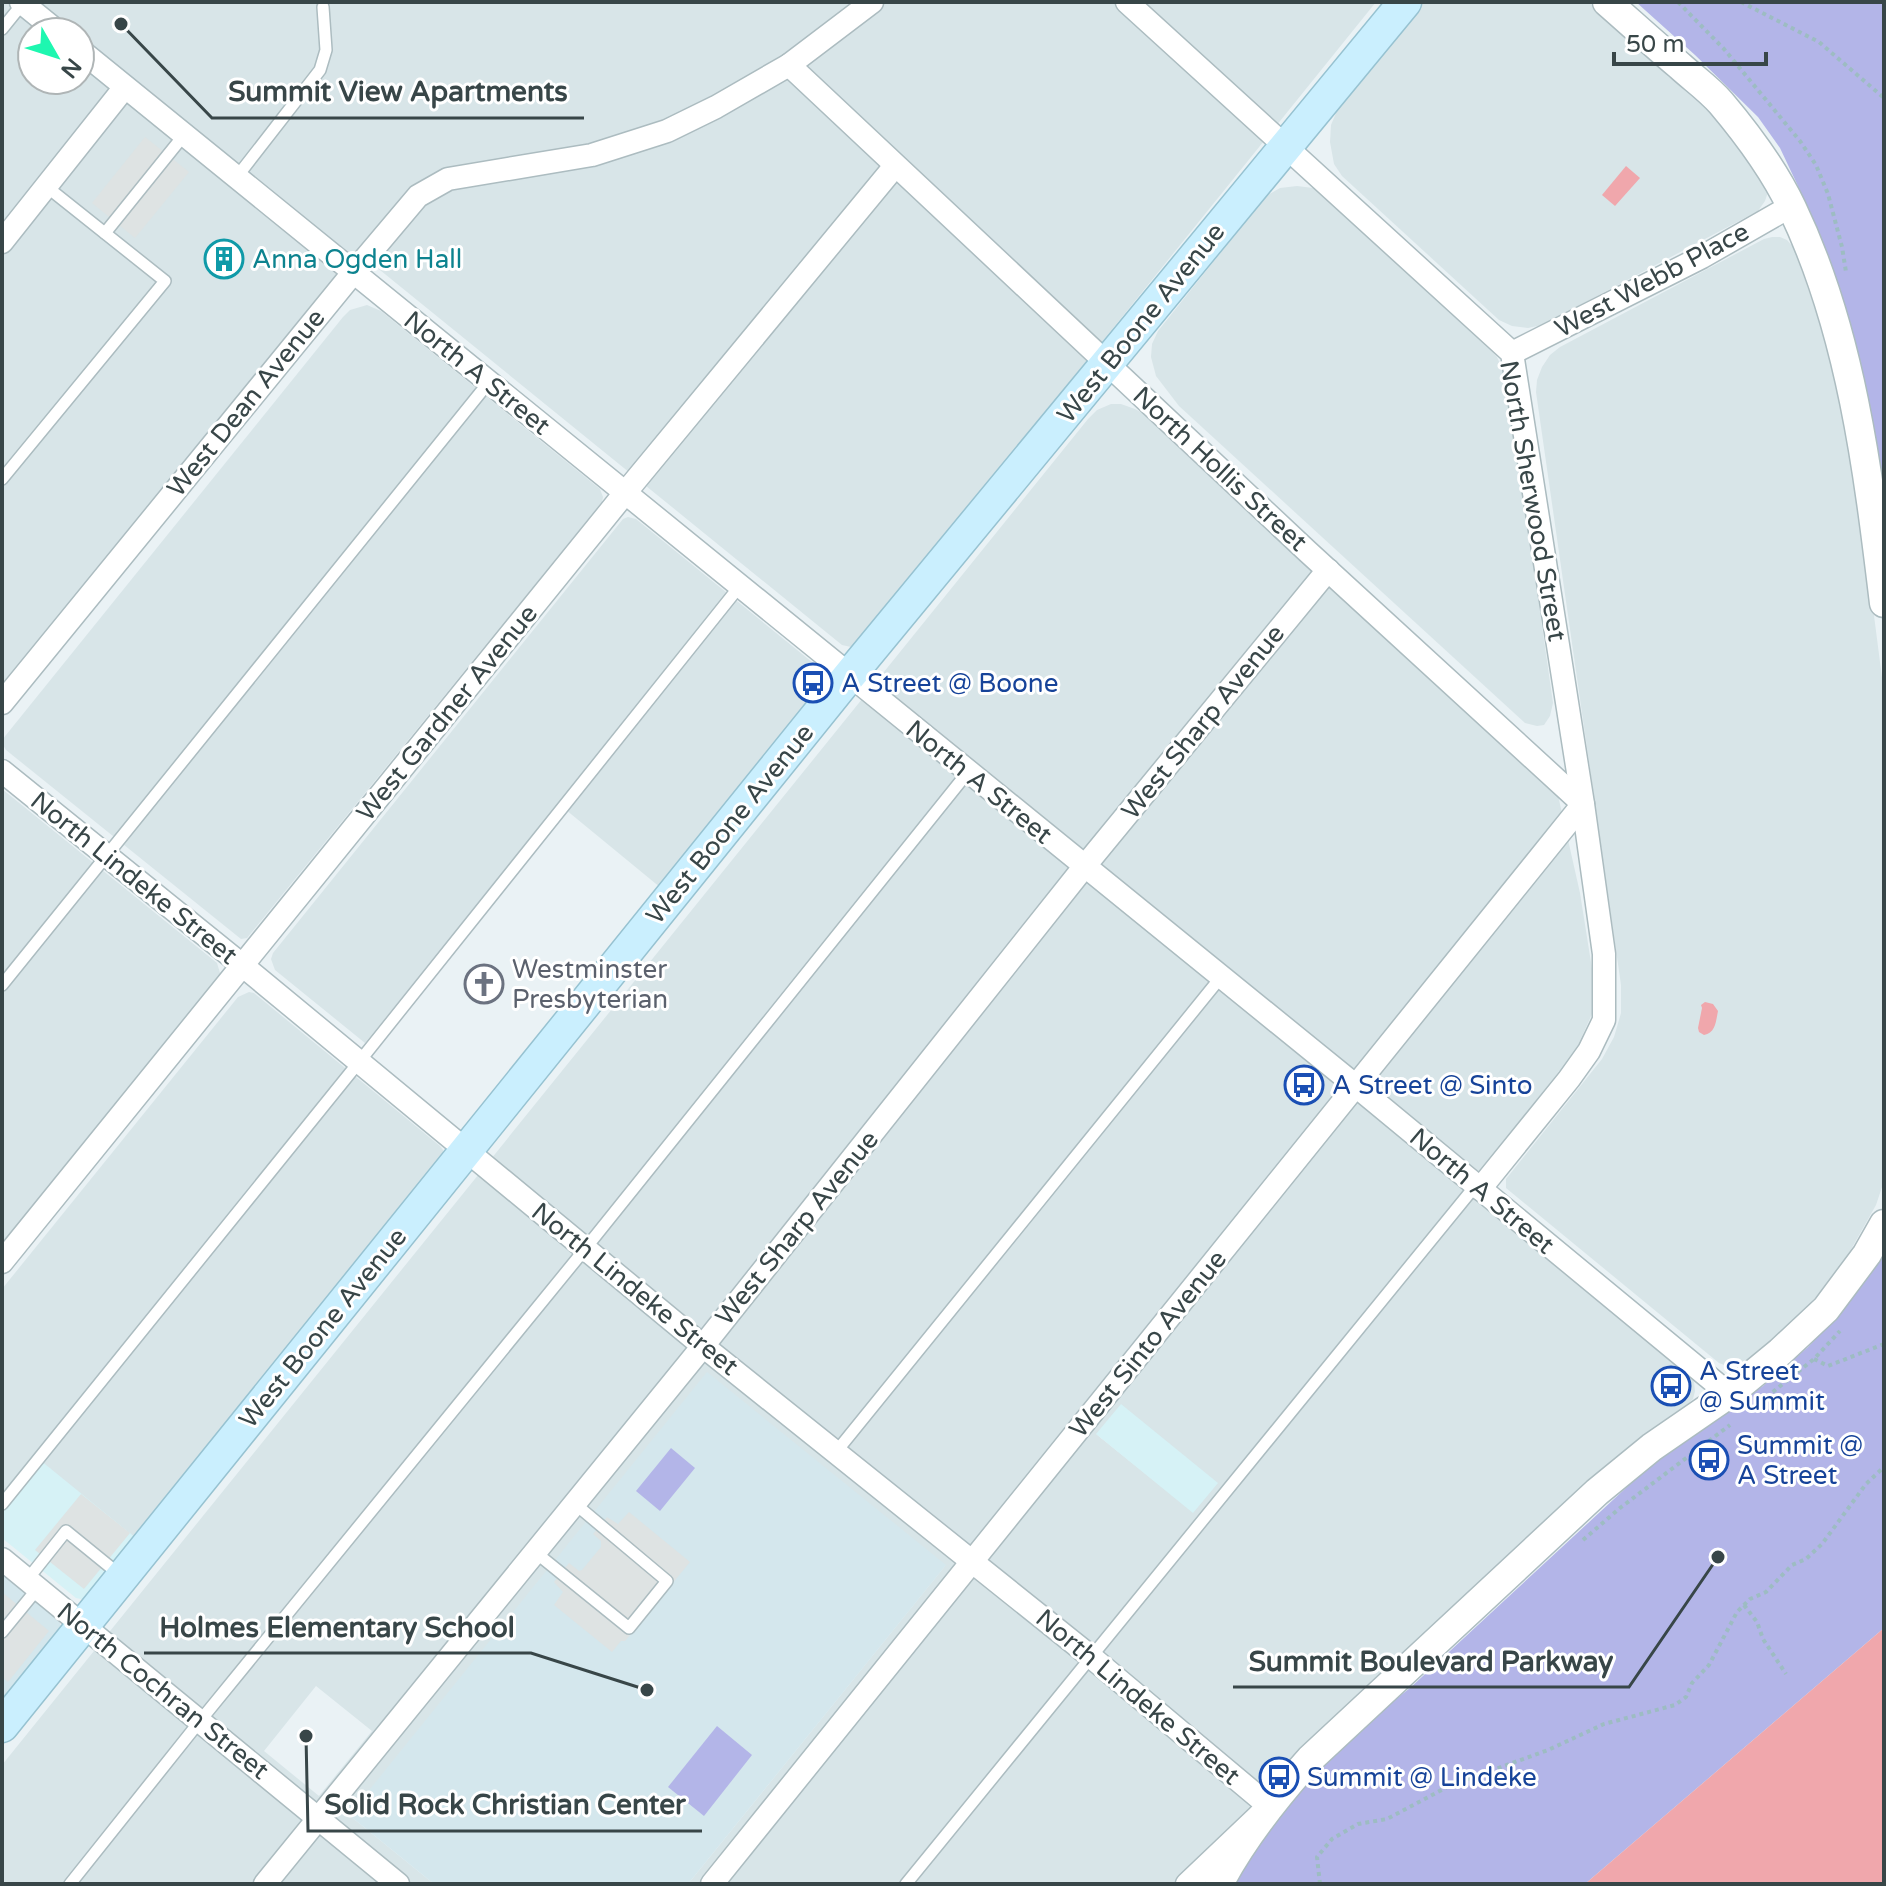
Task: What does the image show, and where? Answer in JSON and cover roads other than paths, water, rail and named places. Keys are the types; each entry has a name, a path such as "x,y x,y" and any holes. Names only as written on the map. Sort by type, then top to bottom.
{"main road":[{"name":"West Boone Avenue","path":"2,1726 849,676 1405,2"}],"street":[{"name":"West Dean Avenue","path":"2,703 418,196 448,179 592,155 667,131 789,65 872,2"},
{"name":"North Sherwood Street","path":"1127,2 1512,353 1604,954 1604,1020 1589,1051 1569,1079 1478,1187"},
{"path":"1607,2 1718,100 1761,154 1791,206 1831,309 1848,376 1871,493 1884,603"},
{"path":"22,3 38,16"},
{"name":"North A Street","path":"96,63 1741,1401"},
{"name":"North Hollis Street","path":"789,65 1328,570 1583,804"},
{"path":"2,242 125,87"},
{"name":"West Gardner Avenue","path":"2,1262 625,493 895,166"},
{"name":"West Webb Place","path":"1512,353 1702,257 1791,206"},
{"name":"West Sharp Avenue","path":"265,1884 703,1346 1084,867 1328,570"},
{"name":"North Lindeke Street","path":"2,771 703,1346 1090,1656 1269,1806"},
{"name":"West Sinto Avenue","path":"712,1884 1583,804"},
{"path":"1187,1884 1269,1806 1310,1759 1597,1492 1652,1447 1741,1401 1780,1352 1826,1309 1867,1254 1884,1224"},
{"name":"North Cochran Street","path":"2,1559 398,1884"},
{"path":"1219,1884 1269,1806"}],"lane":[{"path":"2,29 22,3"},
{"path":"236,178 320,70 326,50 323,7"},
{"path":"105,233 184,135"},
{"path":"2,479 165,281 47,187"},
{"path":"2,985 489,382"},
{"path":"2,1504 739,587"},
{"path":"70,1884 968,772"},
{"path":"836,1452 1221,977"},
{"path":"906,1884 1090,1656 1478,1187"},
{"path":"535,1552 629,1628 667,1581 574,1503"},
{"path":"2,1632 66,1531 122,1577"}],"place":[{"name":"Summit View Apartments","path":"121,24"},
{"name":"Anna Ogden Hall","path":"224,259"},
{"name":"A Street @ Boone","path":"813,683"},
{"name":"Westminster Presbyterian","path":"484,984"},
{"name":"A Street @ Sinto","path":"1304,1085"},
{"name":"A Street @ Summit","path":"1671,1386"},
{"name":"Summit @ A Street","path":"1709,1460"},
{"name":"Summit Boulevard Parkway","path":"1718,1557"},
{"name":"Holmes Elementary School","path":"647,1690"},
{"name":"Solid Rock Christian Center","path":"306,1736"},
{"name":"Summit @ Lindeke","path":"1279,1777"}]}
